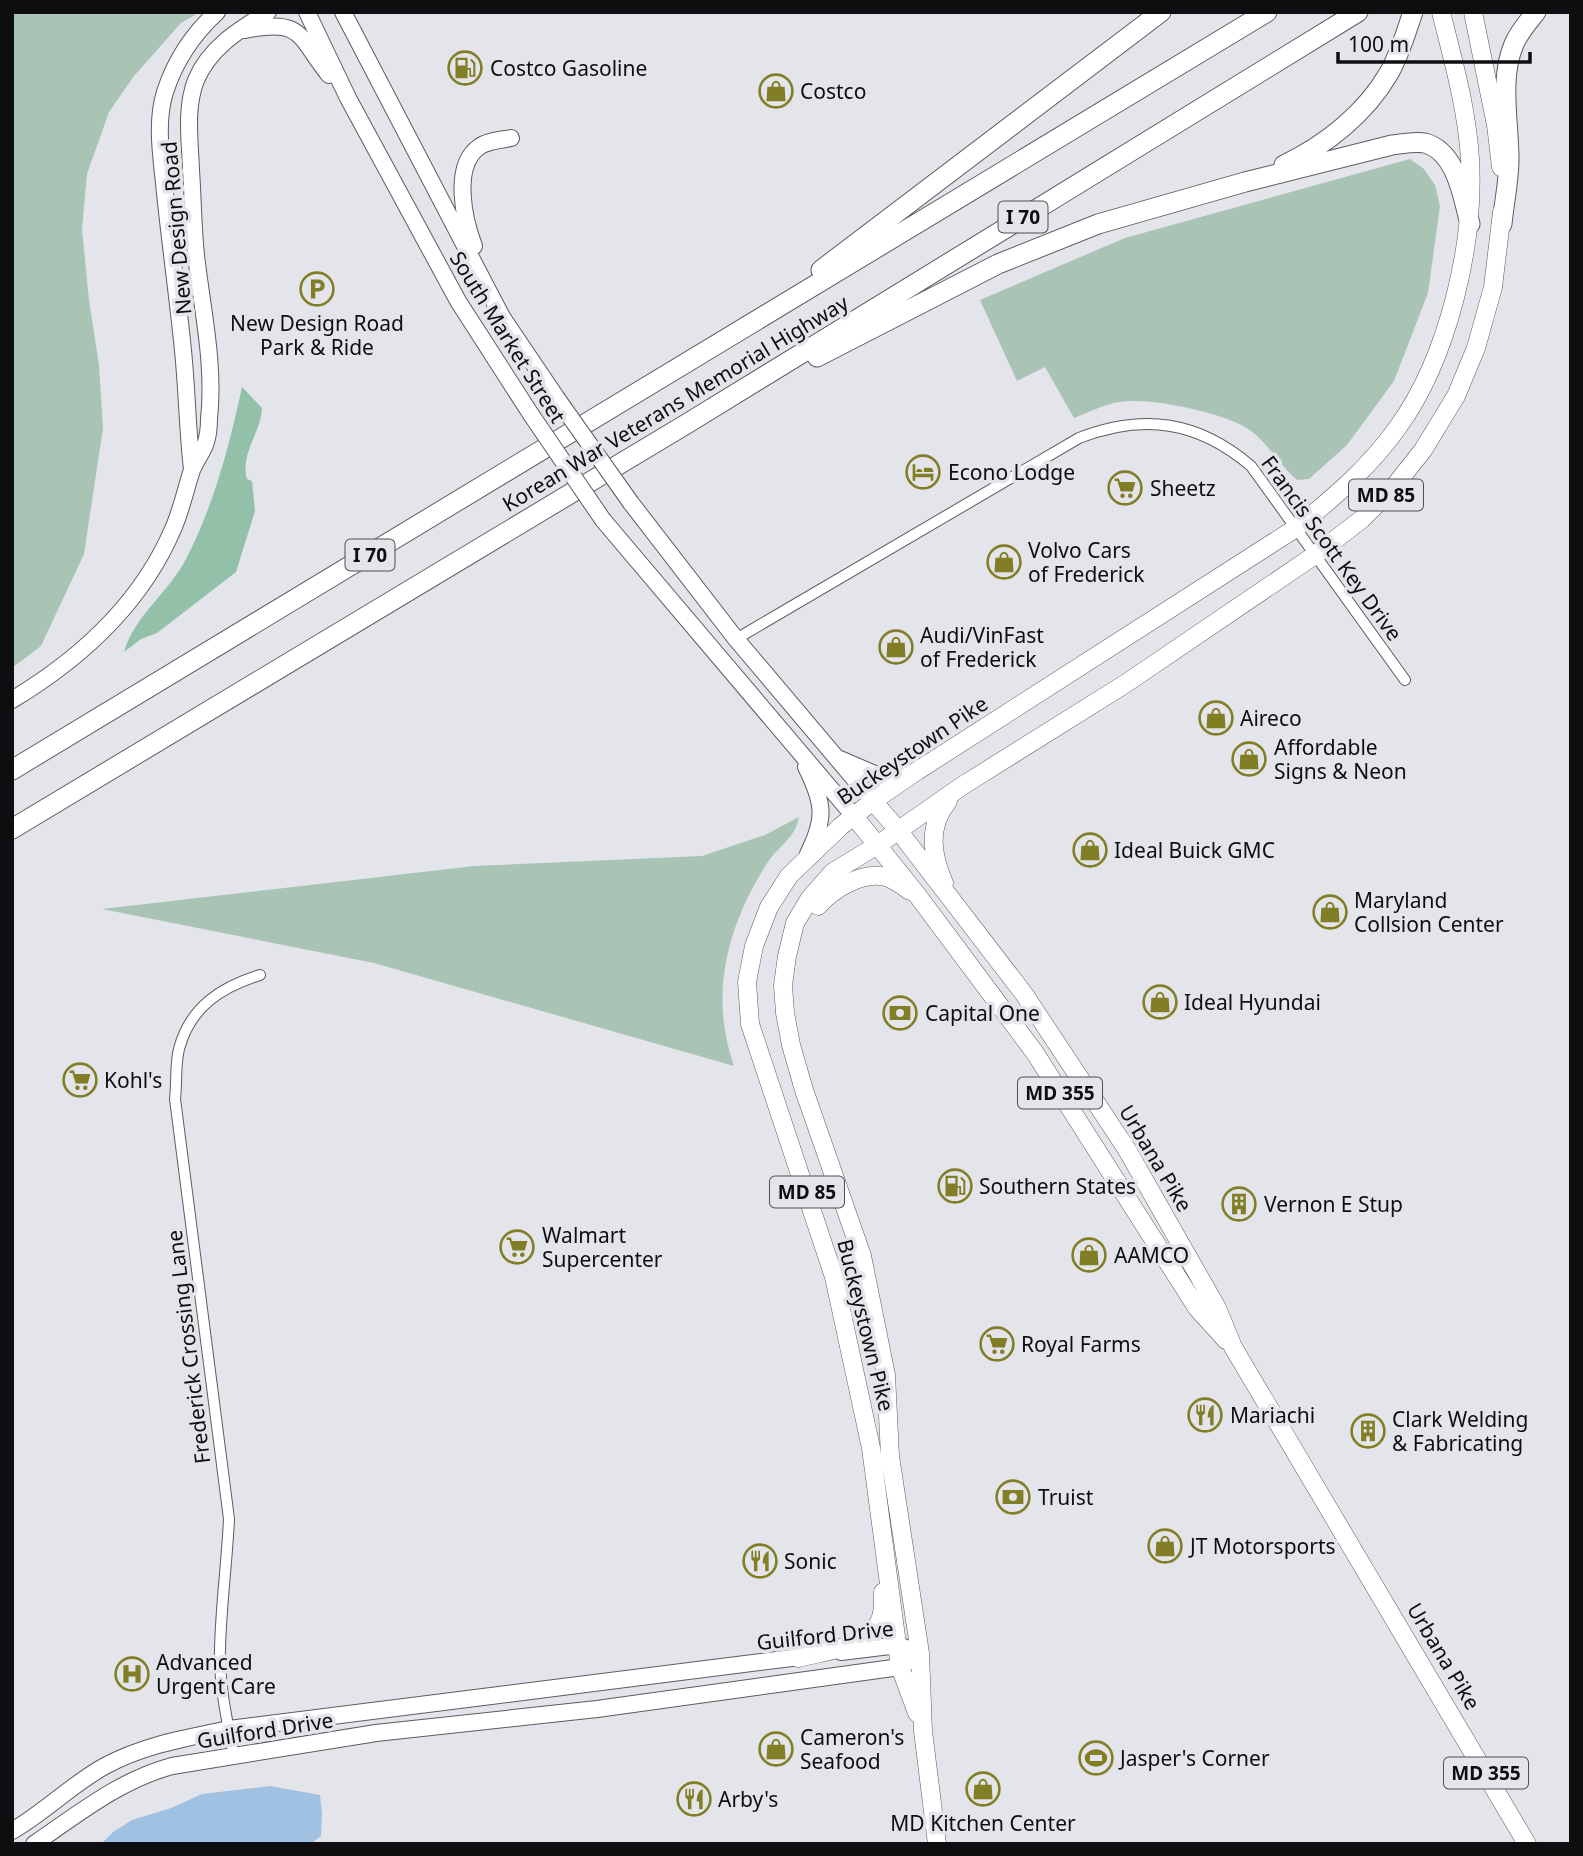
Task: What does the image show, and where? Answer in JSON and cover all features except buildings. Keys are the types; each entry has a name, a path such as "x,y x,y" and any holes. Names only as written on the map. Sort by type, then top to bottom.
{"highway":[{"path":"728,340 1161,12"},
{"name":"Korean War Veterans Memorial Highway","path":"12,770 1267,12"},
{"name":"Korean War Veterans Memorial Highway","path":"12,829 688,423 1358,12"},
{"path":"1245,182 1288,163 1348,124 1389,73 1413,12"},
{"path":"1502,224 1509,163 1506,90 1509,66 1513,44 1536,12"},
{"path":"688,423 998,264 1098,224 1245,182 1392,145 1411,142 1426,144 1443,155 1451,167 1458,181 1470,224"}],"main road":[{"name":"New Design Road","path":"192,469 187,430 188,386 175,291 160,127 165,93 176,65 192,38 217,12"},
{"name":"New Design Road","path":"12,700 50,677 76,657 124,608 143,582 173,529 192,469 206,443 211,387 196,252 189,129 191,103 196,80 210,57 235,32 268,12"},
{"name":"South Market Street","path":"307,12 348,99 458,301 530,413 603,520 853,815"},
{"name":"South Market Street","path":"343,12 502,317 631,503 736,639 873,801"},
{"name":"Buckeystown Pike","path":"923,1731 900,1667 869,1436 834,1277 750,1024 747,982 754,946 769,907 789,876 853,815 917,771 1296,528 1340,492 1373,460 1399,427 1424,384 1443,337 1470,224 1470,159 1465,117 1441,12"},
{"name":"Buckeystown Pike","path":"937,1844 923,1731 920,1653 890,1456 886,1376 862,1256 791,1045 783,985 786,956 795,923 810,898 833,872 879,844 962,786 1125,684 1315,555 1362,519 1393,488 1423,450 1456,396 1476,348 1493,287 1502,224 1501,164 1496,125 1473,12"},
{"path":"235,32 277,26 290,29 305,40 348,99"},
{"path":"502,317 470,235 463,198 463,169 480,145 511,138"},
{"path":"796,746 820,800 822,814 818,834 806,858"},
{"path":"832,754 884,778 917,771"},
{"path":"950,900 934,855 934,831 939,812 962,786"},
{"name":"Urbana Pike","path":"873,801 1024,994 1126,1148 1217,1308 1233,1348 1527,1844"},
{"name":"Urbana Pike","path":"853,815 879,844 1035,1054 1197,1308 1233,1348"},
{"path":"786,956 802,923 831,891 862,878 884,876 918,896"},
{"path":"799,1658 847,1645 872,1632 880,1621 883,1608 884,1544"},
{"name":"Guilford Drive","path":"12,1831 114,1762 162,1744 229,1729 898,1645 920,1653"},
{"name":"Guilford Drive","path":"34,1844 93,1803 149,1772 376,1733 597,1709 900,1667 920,1653"}],"street":[{"name":"Francis Scott Key Drive","path":"736,639 1079,438 1108,427 1157,424 1182,427 1231,449 1251,466 1405,680"},
{"name":"Frederick Crossing Lane","path":"234,1756 222,1682 220,1649 229,1519 176,1099 179,1050 189,1025 210,998 236,982 260,975"}],"green space":[{"path":"12,12 200,12 181,23 134,76 109,112 87,174 82,229 99,365 103,428 84,554 41,646 12,668"},
{"path":"1410,159 1424,169 1435,185 1440,206 1428,293 1394,381 1347,445 1309,479 1297,480 1260,439 1245,427 1181,406 1127,401 1109,404 1074,418 1045,367 1017,381 980,300 1125,238"},
{"path":"242,387 262,408 246,460 247,479 252,481 255,511 236,572 157,633 141,639 124,652 136,627 179,571 196,539 220,475"},
{"path":"799,817 794,831 770,859 752,889 732,937 726,962 723,1013 734,1066 374,963 102,909 474,866 702,856 765,835"}],"water":[{"path":"270,1786 320,1795 321,1836 311,1844 101,1844 113,1832 132,1820 171,1808 202,1794"}],"place":[{"name":"Costco Gasoline","path":"465,68"},
{"name":"Costco","path":"776,91"},
{"name":"New Design Road Park & Ride","path":"317,289"},
{"name":"Econo Lodge","path":"923,472"},
{"name":"Sheetz","path":"1125,488"},
{"name":"Volvo Cars of Frederick","path":"1004,562"},
{"name":"Audi/VinFast of Frederick","path":"896,647"},
{"name":"Aireco","path":"1216,718"},
{"name":"Affordable Signs & Neon","path":"1249,759"},
{"name":"Ideal Buick GMC","path":"1090,850"},
{"name":"Maryland Collsion Center","path":"1330,912"},
{"name":"Ideal Hyundai","path":"1160,1002"},
{"name":"Capital One","path":"900,1013"},
{"name":"Kohl's","path":"80,1080"},
{"name":"Southern States","path":"955,1186"},
{"name":"Vernon E Stup","path":"1239,1204"},
{"name":"Walmart Supercenter","path":"517,1247"},
{"name":"AAMCO","path":"1089,1255"},
{"name":"Royal Farms","path":"997,1344"},
{"name":"Mariachi","path":"1205,1415"},
{"name":"Clark Welding & Fabricating","path":"1368,1431"},
{"name":"Truist","path":"1013,1497"},
{"name":"JT Motorsports","path":"1165,1546"},
{"name":"Sonic","path":"760,1561"},
{"name":"Advanced Urgent Care","path":"132,1674"},
{"name":"Cameron's Seafood","path":"776,1749"},
{"name":"Jasper's Corner","path":"1096,1758"},
{"name":"MD Kitchen Center","path":"983,1789"},
{"name":"Arby's","path":"694,1799"}]}
